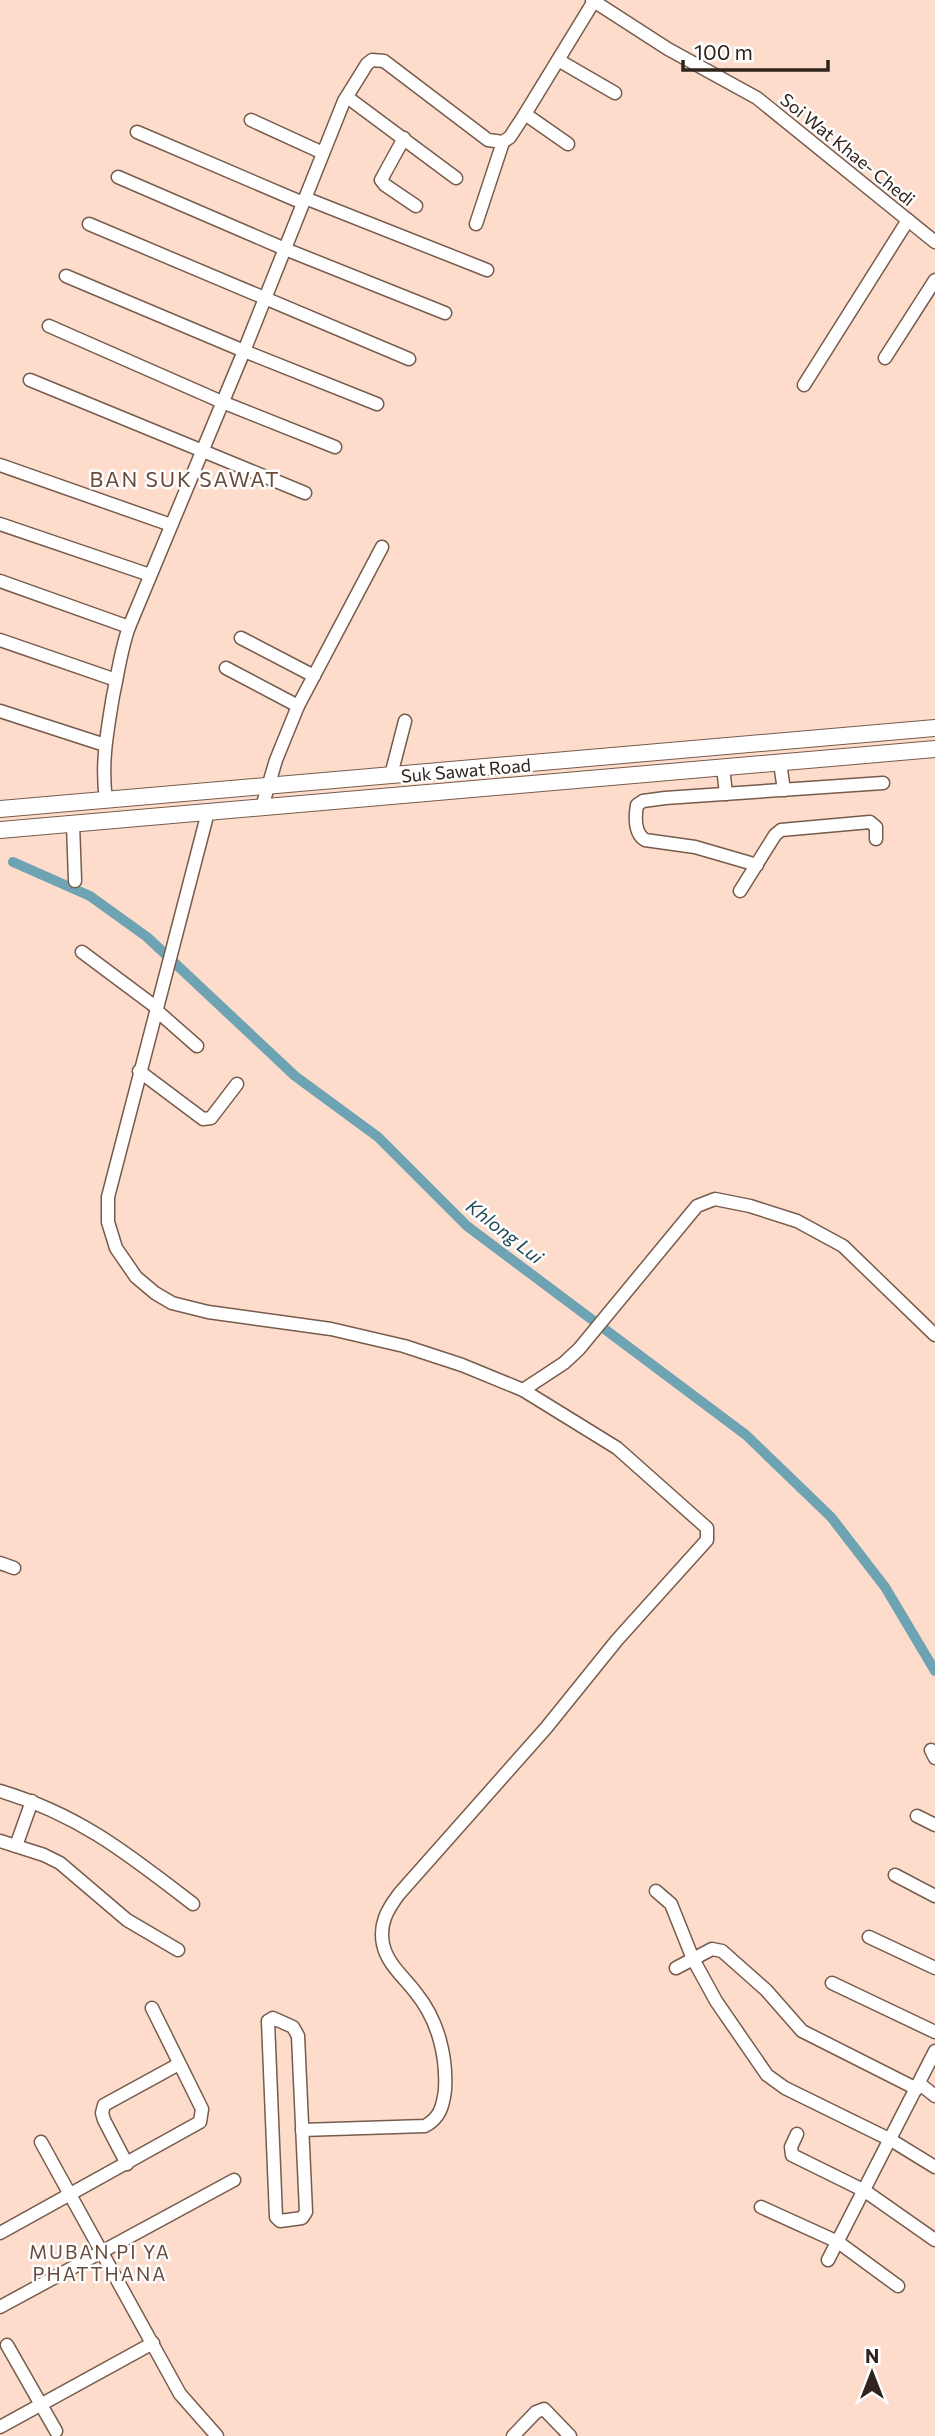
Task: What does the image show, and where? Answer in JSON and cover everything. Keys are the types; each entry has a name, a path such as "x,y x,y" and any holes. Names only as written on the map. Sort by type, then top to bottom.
{"main road":[{"name":"Suk Sawat Road","path":"0,809 935,728"},
{"name":"Suk Sawat Road","path":"0,830 935,749"}],"street":[{"path":"476,224 503,142 510,137 525,114 593,1"},
{"name":"Soi Wat Khae- Chedi","path":"593,1 668,49 757,98 935,242"},
{"path":"558,60 615,93"},
{"path":"106,800 102,766 116,680 129,627 323,153 347,97 366,64 384,61 488,140 503,142"},
{"path":"347,97 456,178"},
{"path":"525,114 568,144"},
{"path":"251,120 323,153"},
{"path":"137,132 486,270"},
{"path":"404,138 381,180 416,206"},
{"path":"118,177 285,249 445,313"},
{"path":"804,385 908,220"},
{"path":"89,224 409,359"},
{"path":"66,275 377,404"},
{"path":"885,358 935,280"},
{"path":"49,326 222,402 335,447"},
{"path":"30,380 304,493"},
{"path":"0,465 171,525"},
{"path":"0,524 150,575"},
{"path":"262,807 266,787 298,706 382,547"},
{"path":"0,581 129,627"},
{"path":"241,638 314,676"},
{"path":"0,640 116,680"},
{"path":"226,668 298,706"},
{"path":"0,711 105,745"},
{"path":"391,775 405,721"},
{"path":"780,763 784,790"},
{"path":"723,767 726,794"},
{"path":"663,772 665,798"},
{"path":"757,865 695,847 645,841 640,837 636,824 637,805 665,798 883,783"},
{"path":"208,812 114,1168 108,1198 108,1222 116,1248 136,1276 155,1293 172,1303 331,1329 404,1346 462,1365 523,1390 617,1448 707,1528 707,1540 617,1640 546,1728 399,1894 384,1916 381,1928 387,1957 418,1994 443,2051 446,2070 443,2104 434,2121 425,2126 302,2130"},
{"path":"740,891 775,835 781,830 870,822 876,827 876,839"},
{"path":"73,824 75,881"},
{"path":"82,952 157,1009 197,1046"},
{"path":"139,1071 202,1119 211,1118 237,1084"},
{"path":"523,1390 564,1363 579,1349 696,1206 715,1199 750,1206 797,1221 843,1246 935,1335"},
{"path":"0,1563 14,1568"},
{"path":"0,1791 32,1801 90,1829 193,1904"},
{"path":"16,1846 32,1801"},
{"path":"917,1816 935,1825"},
{"path":"0,1841 60,1863 127,1920 177,1950"},
{"path":"895,1875 935,1896"},
{"path":"656,1891 671,1904 693,1959 716,2001 775,2083 891,2140 935,2167"},
{"path":"869,1937 935,1968"},
{"path":"677,1968 712,1949 722,1951 766,1990 802,2031 935,2096"},
{"path":"832,1983 935,2032"},
{"path":"0,2233 200,2122 202,2109 152,2008"},
{"path":"277,2018 293,2026 298,2036 302,2130 306,2214 302,2218 281,2221 276,2217 270,2019 277,2018"},
{"path":"828,2260 935,2051"},
{"path":"127,2164 104,2120 103,2108 108,2102 179,2064"},
{"path":"797,2134 791,2147 792,2155 865,2191 935,2240"},
{"path":"41,2142 72,2193 180,2394 217,2436"},
{"path":"0,2307 234,2180"},
{"path":"761,2207 838,2242 898,2286"},
{"path":"0,2427 153,2343"},
{"path":"6,2345 56,2431"},
{"path":"513,2436 536,2412 544,2409 570,2436"}],"waterway":[{"name":"Khlong Lui","path":"13,862 90,896 147,937 295,1076 378,1137 467,1226 746,1435 831,1517 885,1587 935,1671"}],"district":[{"name":"BAN SUK SAWAT","path":"185,478"},
{"name":"MUBAN PI YA PHATTHANA","path":"100,2262"}]}
